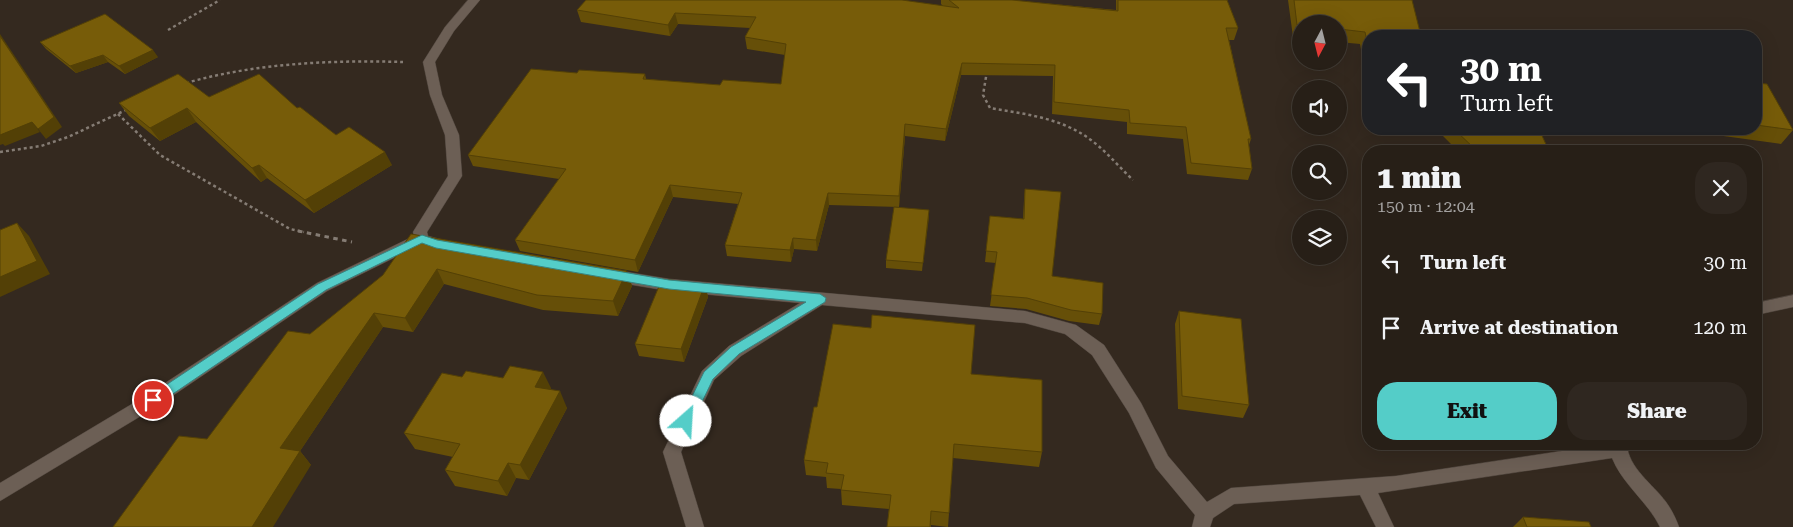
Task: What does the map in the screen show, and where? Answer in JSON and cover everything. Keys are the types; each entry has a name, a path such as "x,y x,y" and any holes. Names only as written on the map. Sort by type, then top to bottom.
{"street":[{"path":"422,239 420,232 455,176 452,135 436,95 428,62 448,29 474,0"},
{"path":"0,492 153,400 322,287 422,239 454,246"},
{"path":"595,272 669,285 1025,317 1070,328 1098,350 1135,408 1162,462 1203,520 1231,496 1396,484 1599,450"},
{"path":"695,527 672,452 708,376 735,351 820,298"},
{"path":"1762,308 1793,301"},
{"path":"1618,450 1627,469 1660,507 1670,527"},
{"path":"1365,486 1385,527"}],"path":[{"path":"168,30 220,0"},
{"path":"179,87 217,76 276,67 348,60 428,62"},
{"path":"987,70 983,102 990,108 1053,121 1075,130 1086,136 1133,180"},
{"path":"0,152 41,146 136,106"},
{"path":"118,114 160,155 290,229 343,241 405,246"}],"building":[{"path":"586,0 902,0 959,8 949,0 1012,0 1118,11 1118,0 1227,0 1238,28 1226,28 1251,139 1248,139 1252,169 1191,163 1186,127 1130,123 1129,110 1054,102 1055,65 962,63 946,129 905,124 899,196 828,193 816,240 793,238 790,250 725,245 742,193 670,185 635,260 515,240 566,169 468,155 531,69 577,73 579,70 645,74 643,79 720,85 723,80 781,84 786,44 745,37 756,17 675,13 668,25 577,10"},
{"path":"1294,0 1412,0 1420,30 1362,30 1362,32 1348,30 1348,15 1296,15"},
{"path":"105,14 153,50 119,66 103,55 70,66 40,42"},
{"path":"0,36 54,117 38,129 32,122 0,135"},
{"path":"178,74 209,97 259,74 297,108 300,107 336,135 349,127 385,152 305,200 259,165 252,168 187,108 150,128 119,103"},
{"path":"1762,84 1767,84 1793,130 1762,126"},
{"path":"1460,135 1542,135 1546,145 1471,145"},
{"path":"1025,189 1061,192 1052,276 1103,283 1102,314 1071,310 1027,298 991,295 997,252 986,251 990,216 1024,219"},
{"path":"894,207 929,210 923,263 886,260"},
{"path":"17,223 37,261 0,277 0,230"},
{"path":"411,234 627,271 613,301 537,295 437,269 405,318 374,313 280,448 300,451 252,527 113,527 179,436 207,439 288,331 310,334 383,275"},
{"path":"662,279 705,284 681,349 635,344"},
{"path":"1179,311 1241,319 1249,405 1182,396"},
{"path":"872,315 975,325 971,374 1042,380 1042,452 954,444 949,513 931,511 930,527 887,527 891,495 841,490 844,475 826,473 828,463 804,460 814,407 817,407 833,324 871,328"},
{"path":"510,366 543,372 535,387 560,391 520,465 508,463 498,481 445,470 460,444 404,433 442,373 462,377 466,371 503,378"},
{"path":"1523,517 1589,522 1591,527 1527,527"}],"route":[{"path":"153,400 322,287 422,239 436,244 669,285 820,298 735,351 708,376 686,421"}]}
